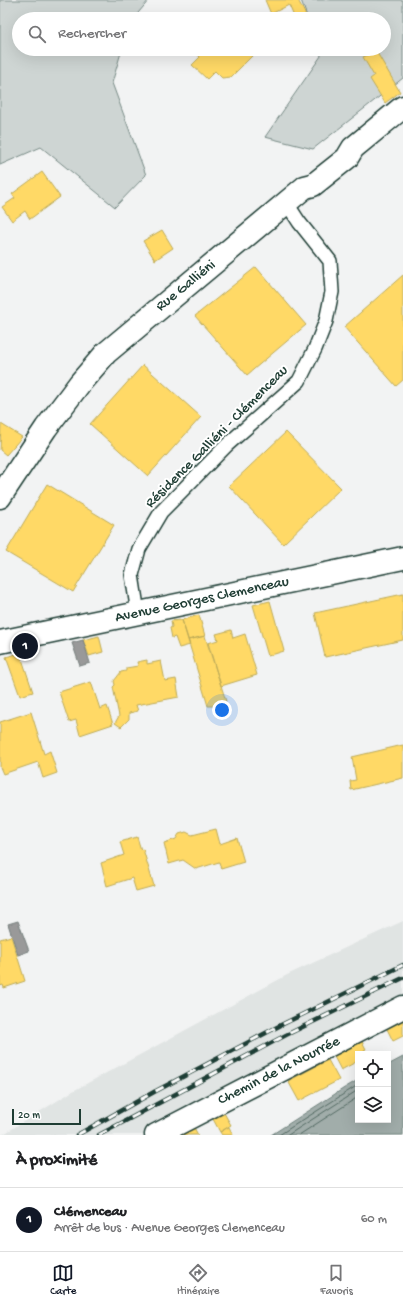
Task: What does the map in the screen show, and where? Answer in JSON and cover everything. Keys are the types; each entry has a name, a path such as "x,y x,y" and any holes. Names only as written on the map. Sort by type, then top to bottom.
{"street":[{"name":"Rue Galliéni","path":"0,497 46,428 80,383 106,353 286,202 305,187 313,185 347,158 353,148 403,107"},
{"name":"Avenue Georges Clemenceau","path":"0,642 403,558"},
{"name":"Chemin de la Nourrée","path":"156,1135 403,1007"}],"lane":[{"name":"Résidence Galliéni - Clémenceau","path":"138,613 132,575 139,549 160,512 227,445 299,381 326,322 332,292 330,261 299,222 286,202"}],"shaded area":[{"path":"0,0 149,0 139,12 12,12 12,56 120,56 112,83 146,175 115,207 41,147 0,165"},
{"path":"301,0 403,0 403,78 313,149 265,137 321,56 391,56 391,12 305,12"},
{"path":"403,921 403,1000 249,1077 145,1135 2,1135 73,1091 289,974"}],"water":[{"path":"403,1057 403,1135 271,1135 355,1082 355,1123 391,1123 391,1063"}],"building: Logements":[{"path":"265,0 298,0 304,12 292,12 289,5 275,12 270,12"},
{"path":"199,56 252,56 231,77 222,78 215,71 207,79 192,65 200,57"},
{"path":"379,56 400,92 385,103 370,79 374,76 363,57"},
{"path":"42,172 60,197 30,219 25,211 12,221 2,207 15,198 12,194"},
{"path":"162,230 173,248 155,260 143,241"},
{"path":"256,267 306,325 247,375 195,316"},
{"path":"403,275 403,380 396,386 344,327"},
{"path":"143,365 201,417 148,476 90,424"},
{"path":"1,424 22,437 6,455 0,450"},
{"path":"286,432 341,488 283,544 229,486"},
{"path":"47,484 114,525 73,592 6,552"},
{"path":"403,594 403,640 325,657 315,613"},
{"path":"270,601 284,651 268,656 253,605"},
{"path":"199,615 205,636 188,640 182,620"},
{"path":"182,620 190,645 179,648 175,637 172,638 170,628 172,627 171,621"},
{"path":"231,630 233,638 245,634 257,675 221,686 208,643 218,640 216,634"},
{"path":"99,636 103,652 89,656 83,640"},
{"path":"205,636 226,701 222,704 214,706 208,706 188,640"},
{"path":"20,653 33,692 20,696 6,657"},
{"path":"147,660 147,664 161,661 165,681 176,679 179,697 136,705 138,711 129,713 129,719 121,727 115,723 119,716 113,687 115,685 114,681 121,672 126,671 126,668 138,666 137,662"},
{"path":"91,682 100,709 107,706 113,724 80,735 76,720 69,722 59,692"},
{"path":"31,712 44,754 50,751 57,773 43,778 38,762 3,774 0,767 0,722"},
{"path":"403,745 403,778 351,790 350,781 356,780 352,757"},
{"path":"216,829 220,844 237,838 244,862 221,869 219,862 196,869 183,860 169,864 164,843 176,839 179,834 186,832 192,835"},
{"path":"137,837 141,850 143,849 154,886 136,891 132,878 107,886 101,863 124,855 120,842"},
{"path":"11,936 25,981 4,988 3,985 0,986 0,939"},
{"path":"403,1013 403,1036 393,1041 384,1023"},
{"path":"359,1036 366,1049 364,1051 355,1051 355,1063 341,1070 331,1051"},
{"path":"328,1060 339,1080 299,1101 288,1081"},
{"path":"224,1113 231,1125 220,1132 213,1119"},
{"path":"191,1122 198,1135 167,1135"},
{"path":"229,1127 233,1135 222,1135 220,1132"}],"building: Industrie":[{"path":"83,640 90,663 80,666 72,643"},
{"path":"18,921 29,951 18,955 8,924"}],"railway":[{"path":"77,1135 154,1092 281,1025 403,965"},
{"path":"99,1135 286,1035 403,978"}],"place":[{"name":"Clémenceau","path":"25,646"}]}
